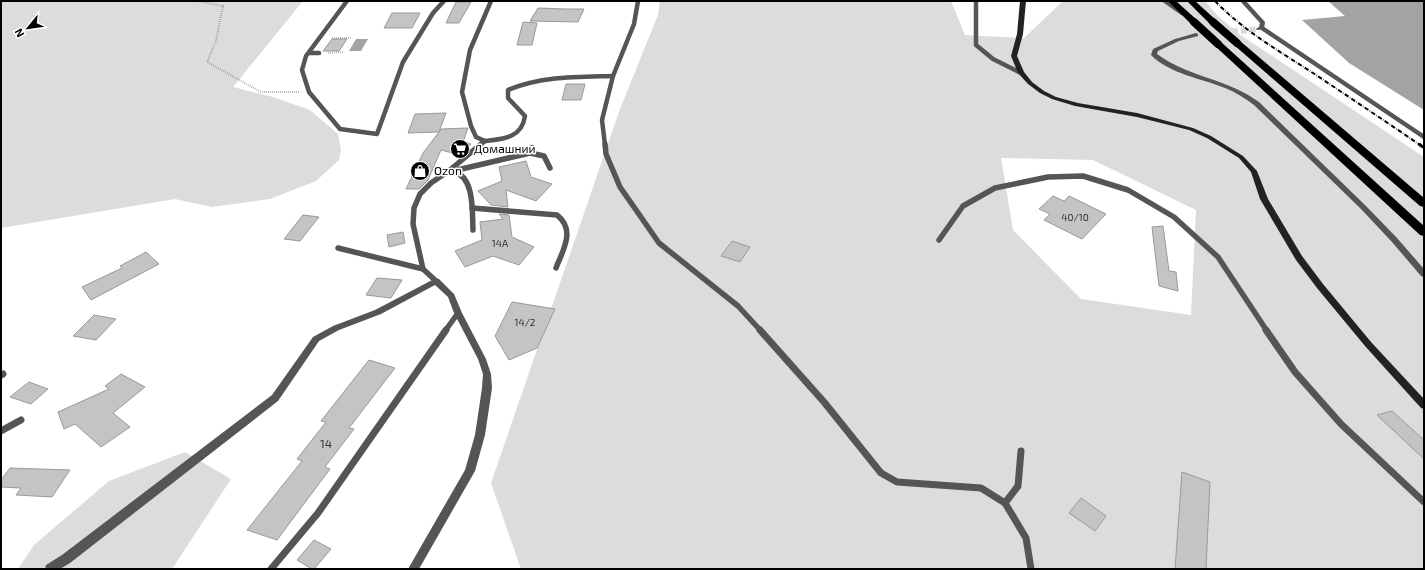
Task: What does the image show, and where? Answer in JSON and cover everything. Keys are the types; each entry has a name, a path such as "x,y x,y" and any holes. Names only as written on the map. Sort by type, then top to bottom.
{"highway":[{"path":"1172,1 1424,232"},
{"path":"1191,1 1237,43 1424,204"}],"street":[{"path":"1023,1 1020,34 1014,56 1021,73 1030,83 1042,92 1054,98 1077,105 1144,117 1191,129 1222,144 1241,157 1254,171 1264,199 1299,258 1368,344 1424,405"},
{"path":"1243,1 1263,23 1260,29"},
{"path":"1196,36 1162,46 1155,50 1154,55 1162,62 1173,68 1221,84 1251,99 1358,200 1424,274"},
{"path":"50,569 66,559 276,398 316,339 336,328 378,312 436,281 451,296 458,313 482,359 487,374 487,388 480,435 470,471 413,569"}],"lane":[{"path":"347,1 309,53 302,70 304,80 309,92 340,129 377,134 403,62 433,13 444,1"},
{"path":"485,141 476,136 471,126 462,92 470,50 491,1"},
{"path":"638,1 634,24 613,76 602,120 606,154 620,187 659,243 738,306 824,402 881,473 897,482 980,488 1005,503 1026,538 1031,569"},
{"path":"976,1 976,45 993,59 1021,73"},
{"path":"1165,1 1194,22"},
{"path":"1260,29 1424,136"},
{"path":"320,38 329,38"},
{"path":"309,53 319,53"},
{"path":"451,171 459,161 485,141 497,140 520,132 525,124 525,116 508,98 508,90 518,85 562,79 613,76"},
{"path":"423,269 413,224 414,208 420,194 430,183 451,171 530,153 544,156 550,168"},
{"path":"451,171 458,172 466,179 472,208 473,230"},
{"path":"939,240 963,206 995,188 1048,177 1083,176 1128,190 1174,217 1218,257 1248,304 1295,372 1341,424 1424,502"},
{"path":"472,208 557,215 562,218 568,228 568,235 556,268"},
{"path":"338,248 423,269 436,281"},
{"path":"271,569 318,513 391,411 458,313"},
{"path":"1,431 20,420"},
{"path":"1005,503 1018,486 1021,451"}],"path":[{"path":"197,1 223,6 216,41 207,62 261,92 309,92"},
{"path":"329,38 352,38"},
{"path":"319,53 344,52"}],"shaded area":[{"path":"1,1 303,1 233,87 273,97 310,110 338,134 341,150 339,160 316,181 270,199 212,207 175,199 1,228"},
{"path":"660,1 951,1 965,35 1024,38 1063,1 1205,1 1218,16 1239,34 1424,157 1424,569 521,569 491,483 620,109 658,15","holes":["1001,158 1093,160 1196,210 1191,315 1081,299 1013,230"]},
{"path":"1328,1 1424,1 1424,110 1349,63 1302,20 1345,16"},
{"path":"356,39 368,39 361,51 349,51"},
{"path":"185,452 231,479 172,569 18,569 34,545 109,481"}],"building":[{"path":"456,2 471,2 459,23 446,23"},
{"path":"538,8 584,9 578,22 530,21"},
{"path":"392,13 420,13 412,28 384,28"},
{"path":"523,22 537,23 532,45 517,45"},
{"path":"332,39 347,39 339,51 323,51"},
{"path":"566,84 585,84 581,100 562,100"},
{"path":"446,113 439,132 408,133 415,114"},
{"path":"468,128 463,142 471,144 461,155 441,150 428,180 419,189 406,189 423,153 441,129"},
{"path":"526,161 531,177 552,184 536,201 506,190 508,207 491,205 478,191 502,181 499,167"},
{"path":"1053,196 1064,201 1069,196 1106,214 1082,239 1044,220 1050,214 1039,209"},
{"path":"499,214 509,215 512,237 534,247 519,265 493,256 465,267 455,251 482,240 480,222 503,219"},
{"path":"303,215 319,217 300,241 284,239"},
{"path":"1163,226 1169,271 1176,272 1178,291 1159,286 1152,227"},
{"path":"403,232 405,243 389,247 387,235"},
{"path":"732,241 750,247 740,262 721,256"},
{"path":"146,252 159,264 91,300 82,287 122,268 120,266"},
{"path":"377,278 402,280 391,298 366,295"},
{"path":"512,302 555,309 537,348 509,360 495,336"},
{"path":"94,315 116,319 96,340 73,336"},
{"path":"369,360 395,368 349,428 354,429 325,467 330,469 277,540 247,530 302,461 297,459 326,422 321,421"},
{"path":"121,374 145,387 113,413 130,427 101,447 75,424 64,429 58,412 109,389 105,386"},
{"path":"29,382 48,389 31,404 10,397"},
{"path":"1392,411 1424,440 1424,459 1377,415"},
{"path":"10,468 70,470 52,497 16,495 21,488 1,487 1,480"},
{"path":"1182,472 1210,482 1206,569 1175,569"},
{"path":"1081,498 1106,516 1095,531 1069,513"},
{"path":"314,540 331,549 314,569 312,569 297,560"}],"tunnel":[{"path":"1196,35 1259,29"}],"railway":[{"path":"1215,1 1238,22 1262,40 1420,145"},
{"path":"1419,144 1424,148"}],"place":[{"name":"Домашний","path":"460,149"},
{"name":"Ozon","path":"420,171"}]}
